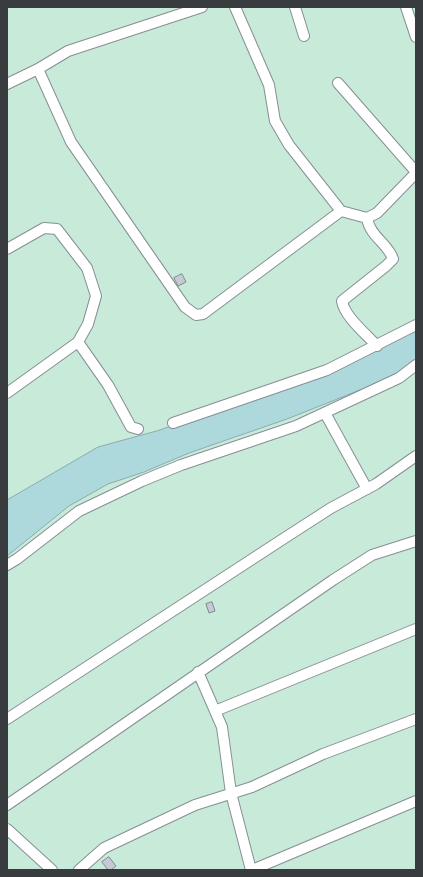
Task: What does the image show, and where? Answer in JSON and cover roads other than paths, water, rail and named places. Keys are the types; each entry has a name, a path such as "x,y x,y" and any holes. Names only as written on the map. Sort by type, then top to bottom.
{"lane":[{"path":"7,84 38,69 68,51 202,7"},
{"path":"235,7 269,85 275,121 289,145 341,211 367,218 378,213 416,173 338,83"},
{"path":"295,7 304,36"},
{"path":"406,7 416,37"},
{"path":"38,69 71,142 185,307 196,315 203,314 341,211"},
{"path":"367,218 375,237 391,253 393,259 342,301 342,307 377,346"},
{"path":"7,250 44,228 57,229 87,268 96,296 88,324 78,342 7,393"},
{"path":"173,423 327,370 416,325"},
{"path":"78,342 108,385 130,427 138,430"},
{"path":"7,565 17,559 79,511 142,481 181,465 296,426 399,378 416,365"},
{"path":"326,412 367,489"},
{"path":"7,719 331,508 367,489 416,456"},
{"path":"7,805 198,672 372,554 416,542"},
{"path":"215,711 416,629"},
{"path":"198,672 222,727 231,793 251,870 416,801"},
{"path":"79,870 104,848 195,805 252,787 323,754 416,719"},
{"path":"7,829 52,870"}],"water":[{"path":"416,328 416,359 398,373 365,388 287,419 189,453 144,472 108,484 69,506 7,556 7,500 98,447 160,430 196,416 223,409"}]}
